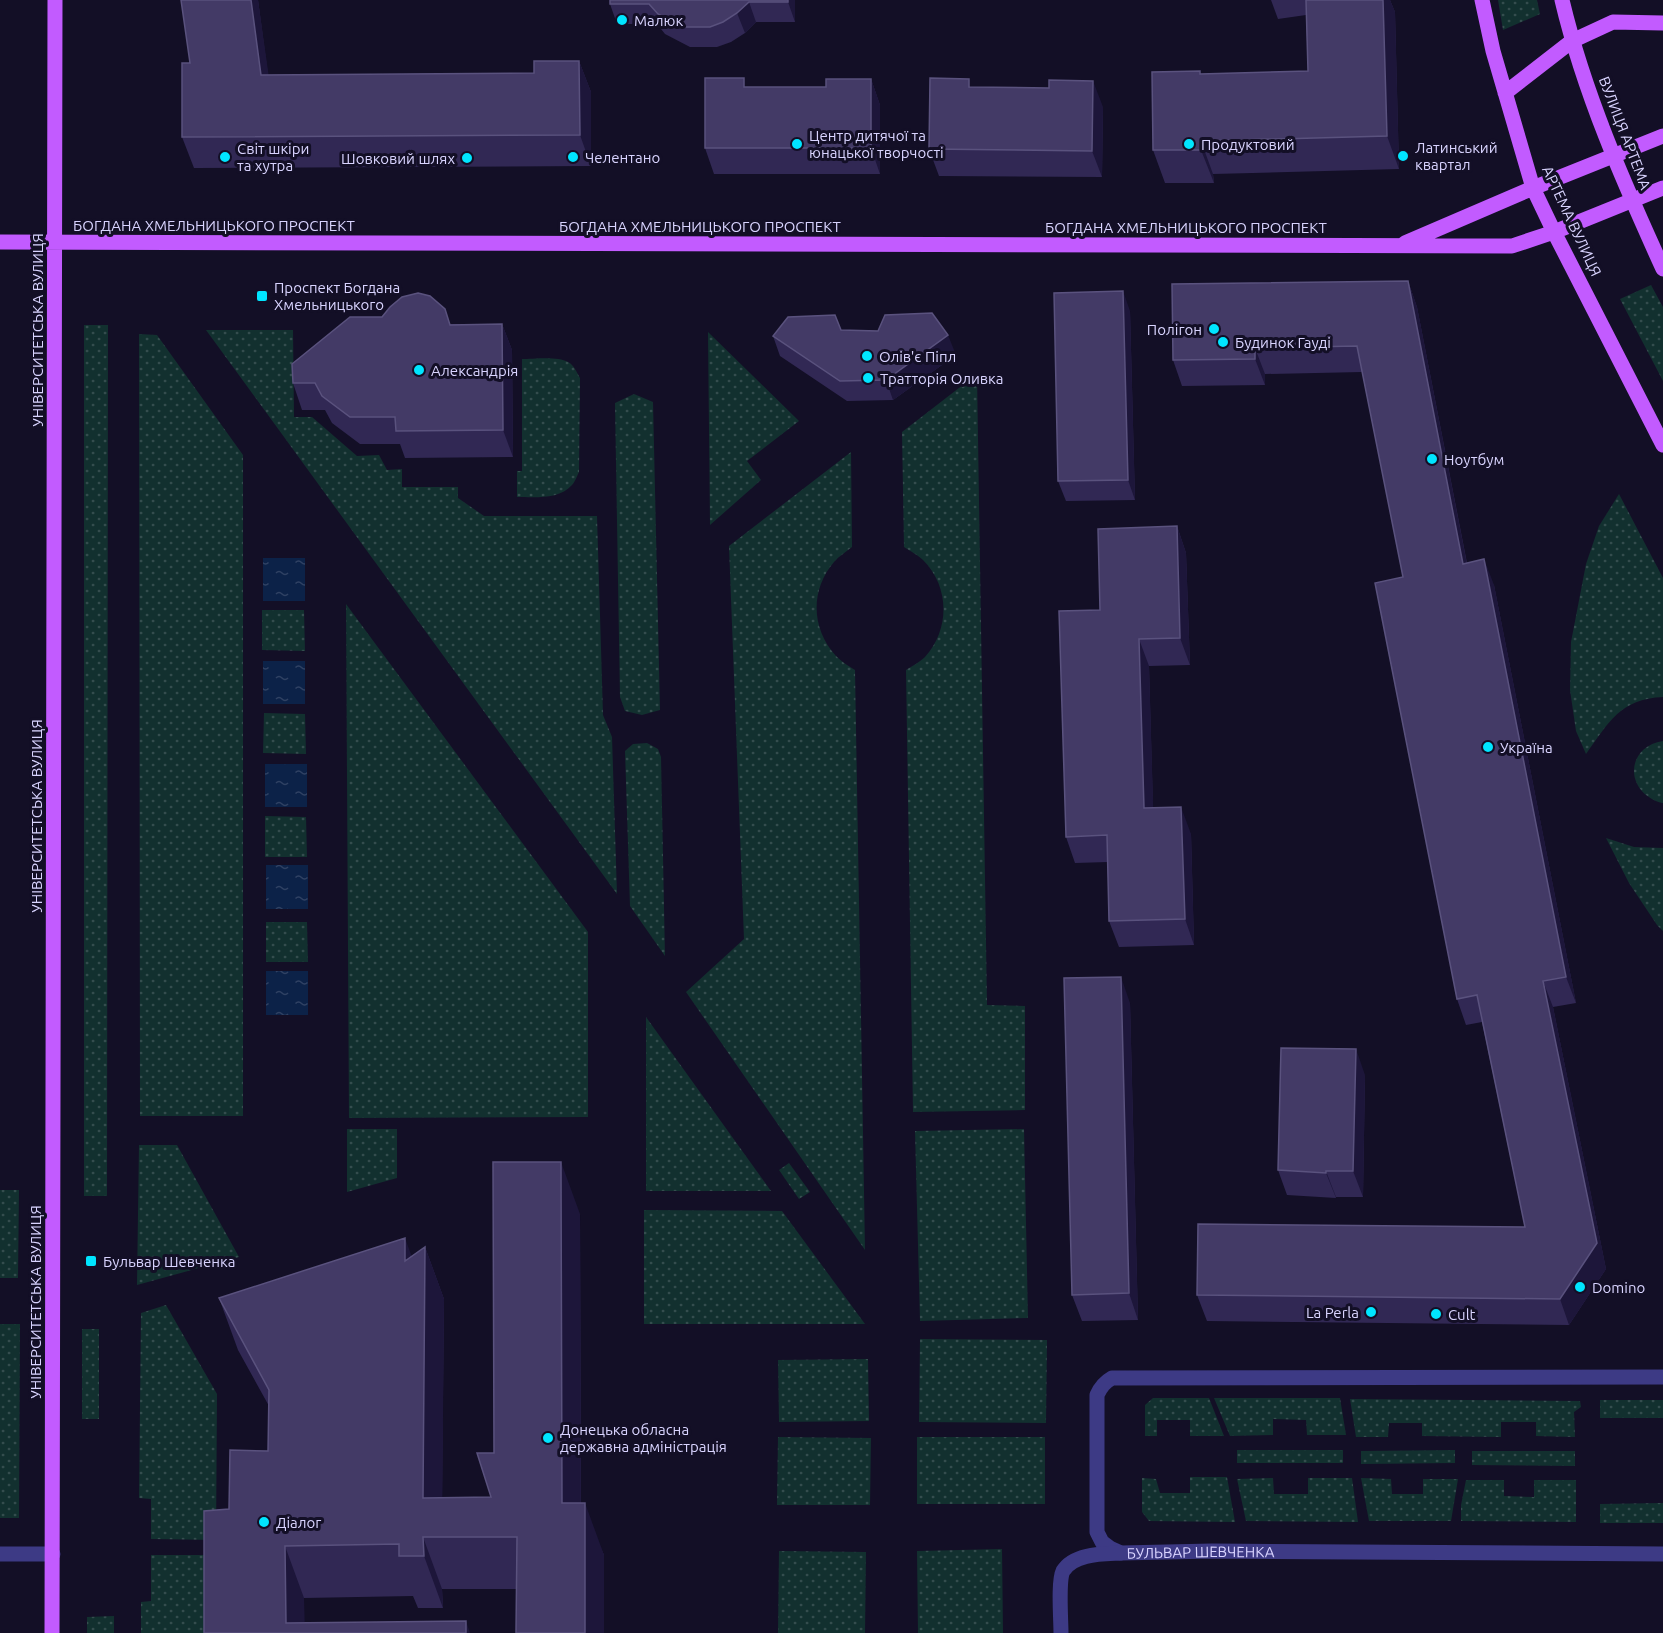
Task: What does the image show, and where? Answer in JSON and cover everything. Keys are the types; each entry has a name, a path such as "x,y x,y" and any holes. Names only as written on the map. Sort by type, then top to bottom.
{"main road":[{"name":"УНІВЕРСИТЕТСЬКА ВУЛИЦЯ","path":"52,1633 56,0"},
{"name":"АРТЕМА ВУЛИЦЯ","path":"1482,0 1505,93 1533,188 1663,446"},
{"path":"1562,0 1572,41"},
{"path":"1505,93 1572,41 1613,22 1663,23"},
{"name":"ВУЛИЦЯ АРТЕМА","path":"1572,41 1612,155 1663,269"},
{"name":"БОГДАНА ХМЕЛЬНИЦЬКОГО ПРОСПЕКТ","path":"1399,246 1612,155 1663,136"},
{"name":"БОГДАНА ХМЕЛЬНИЦЬКОГО ПРОСПЕКТ","path":"0,242 1512,246 1554,232 1663,188"}],"street":[{"name":"БУЛЬВАР ШЕВЧЕНКА","path":"1663,1377 1112,1378 1105,1382 1097,1395 1097,1532 1102,1542 1122,1553 1212,1551 1663,1554"},
{"path":"1061,1633 1063,1571 1071,1563 1082,1558 1122,1553"},
{"path":"0,1554 53,1554"}],"green space":[{"path":"1498,0 1537,0 1540,14 1503,30"},
{"path":"1651,285 1663,307 1663,381 1620,299"},
{"path":"84,325 108,325 107,1196 84,1196"},
{"path":"206,330 293,330 294,417 312,417 357,456 379,455 387,470 402,469 402,487 458,487 458,498 484,516 597,516 603,715 612,737 617,894"},
{"path":"708,332 799,421 747,461 761,480 710,525"},
{"path":"139,334 157,335 243,455 243,1116 140,1116"},
{"path":"522,359 564,360 572,365 580,378 579,472 567,490 553,495 517,497 517,471 522,471"},
{"path":"977,374 987,1005 1025,1006 1025,1110 913,1112 906,670 923,659 933,646 939,634 943,608 942,595 932,571 921,558 904,547 902,432"},
{"path":"634,394 653,402 660,710 642,715 625,711 620,697 615,403"},
{"path":"851,452 852,547 836,560 826,573 817,597 817,609 818,622 828,645 838,658 855,670 865,1250 686,992 744,939 729,546"},
{"path":"1619,494 1663,578 1663,697 1636,702 1626,707 1609,722 1586,754 1576,731 1570,690 1571,642 1586,564 1599,526"},
{"path":"346,604 588,932 588,1117 349,1118"},
{"path":"262,610 304,610 305,651 262,650"},
{"path":"264,713 305,714 306,754 263,753"},
{"path":"1663,741 1662,803 1641,790 1634,770 1641,752 1650,745"},
{"path":"647,743 658,749 661,757 665,956 630,906 625,751 633,744"},
{"path":"265,816 306,817 307,857 265,857"},
{"path":"1606,838 1634,847 1663,848 1663,931 1629,883"},
{"path":"266,922 307,922 308,962 266,962"},
{"path":"646,1017 771,1191 646,1191"},
{"path":"347,1129 397,1129 397,1178 347,1192"},
{"path":"1024,1129 1028,1318 920,1321 915,1131"},
{"path":"139,1145 177,1145 239,1257 137,1285"},
{"path":"789,1163 810,1192 799,1199 779,1170"},
{"path":"0,1190 19,1190 18,1278 0,1278"},
{"path":"644,1210 782,1211 865,1324 644,1324"},
{"path":"166,1305 217,1394 216,1540 151,1539 151,1499 139,1498 141,1313"},
{"path":"0,1324 20,1324 19,1518 0,1518"},
{"path":"82,1329 99,1329 99,1419 82,1419"},
{"path":"920,1339 1047,1340 1046,1423 919,1422"},
{"path":"868,1359 869,1421 779,1422 778,1360"},
{"path":"1153,1398 1209,1398 1224,1436 1190,1436 1190,1420 1157,1420 1157,1436 1145,1436 1145,1405"},
{"path":"1214,1398 1340,1398 1346,1435 1307,1435 1306,1420 1273,1419 1273,1435 1230,1436"},
{"path":"1350,1399 1580,1401 1581,1407 1574,1412 1575,1437 1536,1436 1536,1422 1501,1422 1501,1437 1422,1436 1422,1423 1389,1423 1388,1437 1356,1437"},
{"path":"1600,1400 1663,1400 1663,1418 1600,1418"},
{"path":"778,1437 871,1438 870,1505 777,1505"},
{"path":"917,1437 1045,1437 1045,1504 917,1504"},
{"path":"1237,1450 1343,1450 1343,1463 1237,1463"},
{"path":"1455,1450 1455,1463 1361,1464 1361,1451"},
{"path":"1472,1451 1575,1451 1575,1466 1472,1465"},
{"path":"1190,1477 1227,1477 1235,1522 1149,1521 1142,1512 1142,1478 1156,1479 1160,1493 1190,1493"},
{"path":"1273,1478 1274,1494 1308,1494 1308,1478 1352,1478 1358,1522 1246,1521 1237,1479"},
{"path":"1361,1478 1391,1479 1392,1494 1423,1494 1423,1479 1458,1479 1451,1521 1369,1521"},
{"path":"1466,1480 1504,1480 1504,1496 1534,1497 1534,1480 1576,1480 1576,1522 1461,1521 1461,1505"},
{"path":"1663,1503 1663,1523 1600,1523 1600,1504"},
{"path":"1002,1549 1003,1633 918,1633 917,1551"},
{"path":"779,1551 866,1552 865,1633 778,1633"},
{"path":"151,1555 218,1555 218,1633 141,1633 141,1602 151,1601"},
{"path":"114,1616 114,1633 87,1633 87,1617"}],"water":[{"path":"263,558 305,558 305,601 263,601"},
{"path":"263,661 305,661 305,704 263,704"},
{"path":"265,764 307,764 307,807 265,807"},
{"path":"266,865 308,865 308,909 266,909"},
{"path":"266,971 308,971 308,1015 266,1015"}],"building":[{"path":"181,0 251,0 261,75 534,73 534,61 579,61 580,135 182,137 182,63 190,63"},
{"path":"610,0 788,0 788,2 749,2 723,22 710,27 683,27 658,14 649,4 610,4"},
{"path":"1306,0 1383,0 1387,136 1201,141 1201,150 1153,150 1152,72 1200,71 1200,74 1308,71"},
{"path":"705,78 744,78 744,87 826,87 826,79 871,79 871,148 705,148"},
{"path":"930,78 969,79 969,87 1049,88 1049,80 1093,81 1092,151 929,149"},
{"path":"1408,281 1463,564 1484,559 1566,977 1543,981 1597,1243 1560,1299 1197,1295 1198,1224 1525,1227 1477,995 1457,999 1375,583 1403,577 1357,346 1255,348 1255,359 1173,360 1172,284"},
{"path":"1123,291 1128,480 1058,481 1054,293"},
{"name":"Александрія","path":"418,293 430,296 445,309 450,325 502,324 503,430 396,431 395,417 350,417 322,396 315,383 293,383 292,364 350,317 382,317 402,297"},
{"path":"932,313 948,335 886,380 840,381 773,336 788,317 835,315 841,330 878,331 885,315"},
{"path":"1177,526 1180,638 1139,639 1144,808 1181,807 1185,919 1109,921 1107,835 1066,837 1059,611 1100,610 1098,529"},
{"path":"1121,977 1129,1293 1072,1295 1064,978"},
{"path":"1281,1048 1356,1049 1353,1171 1326,1171 1326,1173 1278,1170"},
{"path":"493,1162 561,1162 562,1503 585,1503 585,1633 516,1633 517,1537 423,1537 424,1556 399,1556 399,1544 285,1546 286,1623 466,1621 466,1633 204,1633 204,1511 229,1509 230,1450 268,1451 269,1390 219,1298 405,1238 405,1261 425,1247 423,1498 491,1497 477,1453 494,1453"}],"place":[{"name":"Малюк","path":"622,20"},
{"name":"Центр дитячої та юнацької творчості","path":"797,144"},
{"name":"Продуктовий","path":"1189,144"},
{"name":"Латинський квартал","path":"1403,156"},
{"name":"Світ шкіри та хутра","path":"225,157"},
{"name":"Челентано","path":"573,157"},
{"name":"Шовковий шлях","path":"467,158"},
{"name":"Проспект Богдана Хмельницького","path":"262,296"},
{"name":"Полігон","path":"1214,329"},
{"name":"Будинок Гауді","path":"1223,342"},
{"name":"Олів'є Піпл","path":"867,356"},
{"name":"Александрія","path":"419,370"},
{"name":"Тратторія Оливка","path":"868,378"},
{"name":"Ноутбум","path":"1432,459"},
{"name":"Україна","path":"1488,747"},
{"name":"Бульвар Шевченка","path":"91,1261"},
{"name":"Domino","path":"1580,1287"},
{"name":"La Perla","path":"1371,1312"},
{"name":"Cult","path":"1436,1314"},
{"name":"Донецька обласна державна адміністрація","path":"548,1438"},
{"name":"Діалог","path":"264,1522"}]}
